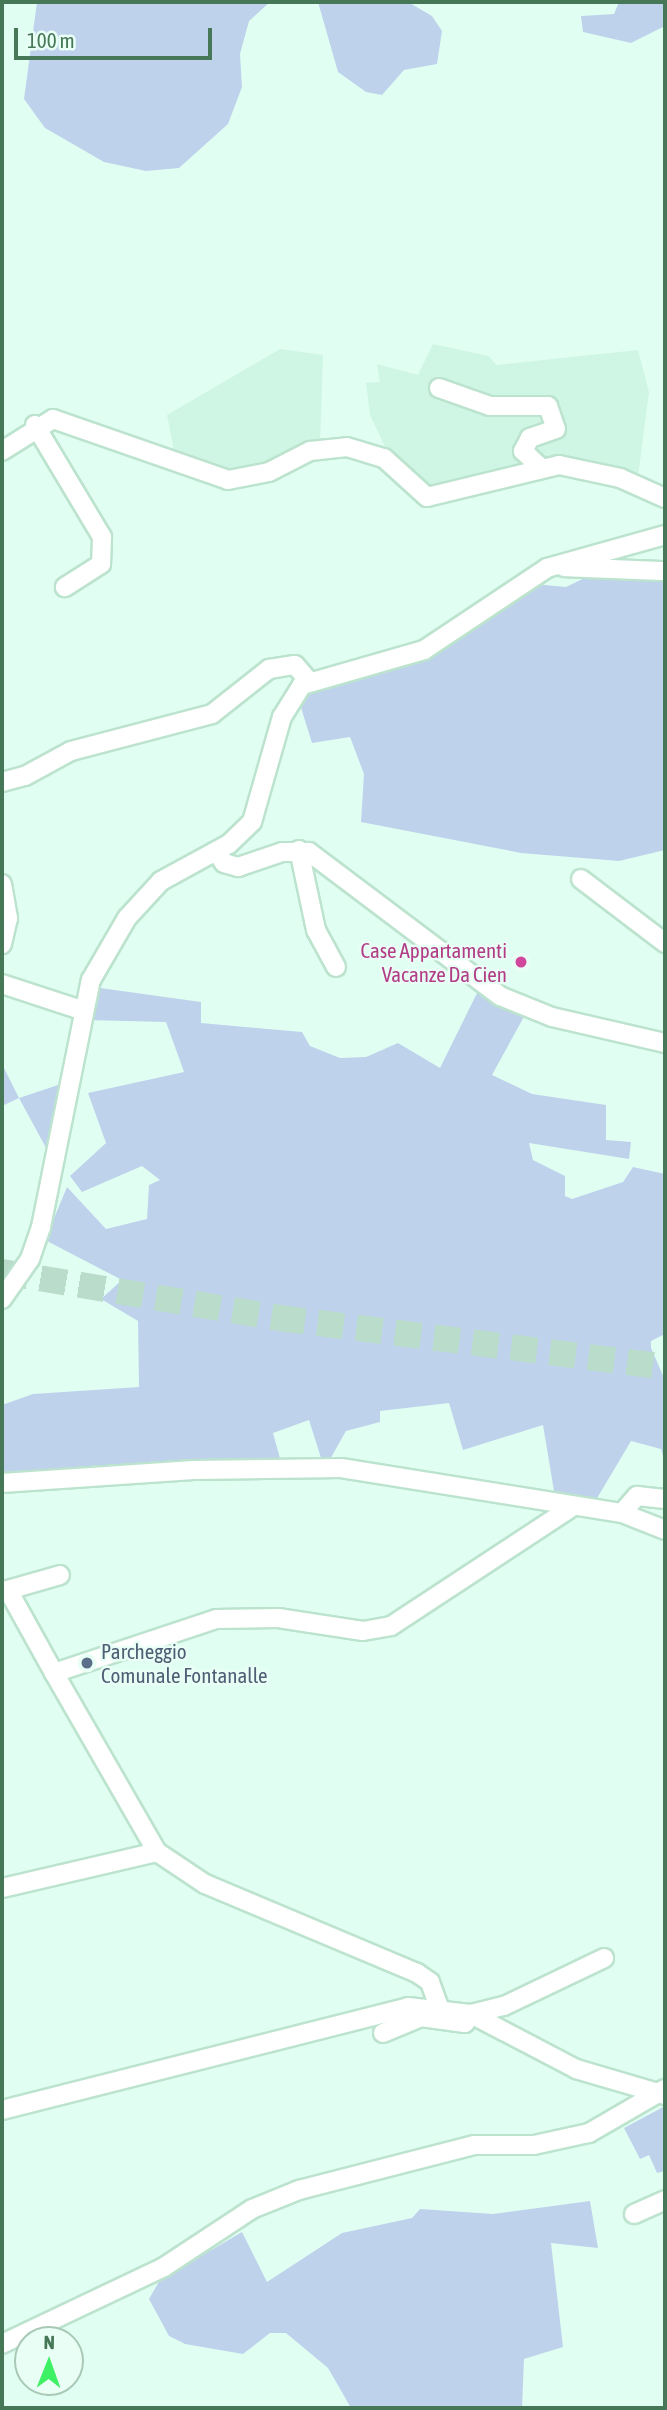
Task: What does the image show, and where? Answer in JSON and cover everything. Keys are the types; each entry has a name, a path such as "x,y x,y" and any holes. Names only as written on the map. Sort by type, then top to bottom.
{"street":[{"path":"439,388 490,406 548,405 556,429 530,439 523,451 539,466"},
{"path":"2,451 35,425 61,421 228,480 269,472 310,452 363,449 384,458 427,497 539,466 600,472 665,498"},
{"path":"35,425 102,537 101,564 65,587"},
{"path":"2,1298 30,1259 41,1227 81,1010 127,918 161,881 216,851 252,822 282,717 308,680 424,650 547,568 665,535"},
{"path":"547,568 665,570"},
{"path":"2,782 71,751 212,714 269,669 295,665 308,680"},
{"path":"216,851 224,863 238,867 299,850 337,870 500,996 552,1017 665,1043"},
{"path":"299,850 316,930 336,967"},
{"path":"581,879 665,943"},
{"path":"2,884 8,918 2,944"},
{"path":"2,984 81,1010"},
{"path":"2,1483 194,1469 341,1468 622,1513 665,1530"},
{"path":"622,1513 637,1496 665,1499"},
{"path":"54,1673 216,1619 278,1618 363,1631 391,1626 574,1506"},
{"path":"60,1575 5,1592 157,1852 205,1884 417,1973 430,1982 439,2007"},
{"path":"2,1888 157,1852"},
{"path":"383,2033 421,2017 464,2023 471,2014 504,2006 604,1958"},
{"path":"2,2110 408,2007 439,2007 471,2014 544,2055 663,2093"},
{"path":"2,2344 164,2267 252,2209 299,2190 474,2145 553,2143 610,2124 663,2093"},
{"path":"634,2214 665,2200"}],"shaded area":[{"path":"37,2 270,2 249,21 240,54 242,87 228,124 179,168 146,171 104,162 45,128 24,99"},
{"path":"318,2 408,2 432,16 442,31 437,64 404,70 382,95 366,92 338,72"},
{"path":"619,2 665,2 665,26 631,43 583,32 581,16 614,14"},
{"path":"433,344 489,356 496,365 638,350 649,392 638,477 545,461 435,490 423,486 386,449 370,415 366,383 380,382 377,364 418,375"},
{"path":"280,349 323,355 320,445 229,473 175,456 167,415"},
{"path":"595,573 665,577 665,850 619,861 521,853 361,822 364,774 350,737 312,743 298,698 308,689 439,651 533,584 566,587"},
{"path":"93,987 201,1002 201,1023 302,1032 310,1046 340,1058 366,1057 398,1043 440,1068 479,989 526,1013 492,1075 532,1094 606,1105 606,1140 631,1142 629,1159 529,1143 533,1160 565,1176 565,1196 572,1199 623,1182 633,1167 665,1174 665,1334 651,1341 651,1348 665,1380 665,1463 661,1449 631,1441 596,1500 554,1491 543,1425 463,1450 449,1403 380,1411 380,1422 346,1431 329,1461 322,1461 309,1420 273,1433 281,1462 2,1476 2,1405 33,1394 139,1387 138,1321 101,1299 122,1280 45,1240 67,1187 106,1229 147,1219 149,1185 160,1180 142,1166 82,1192 70,1176 106,1143 88,1093 184,1072 166,1022 86,1020"},
{"path":"2,1064 19,1098 2,1106"},
{"path":"64,1083 51,1157 19,1098"},
{"path":"665,2106 665,2171 657,2173 649,2155 640,2159 624,2128"},
{"path":"590,2201 598,2248 551,2243 563,2347 524,2359 522,2408 351,2408 328,2368 286,2333 270,2333 243,2354 185,2344 169,2336 149,2299 160,2280 242,2232 267,2282 342,2233 412,2218 420,2209 493,2214"}],"tunnel":[{"path":"2,1272 279,1318 665,1367"}],"place":[{"name":"Case Appartamenti Vacanze Da Cien","path":"521,962"},
{"name":"Parcheggio Comunale Fontanalle","path":"87,1663"}]}
